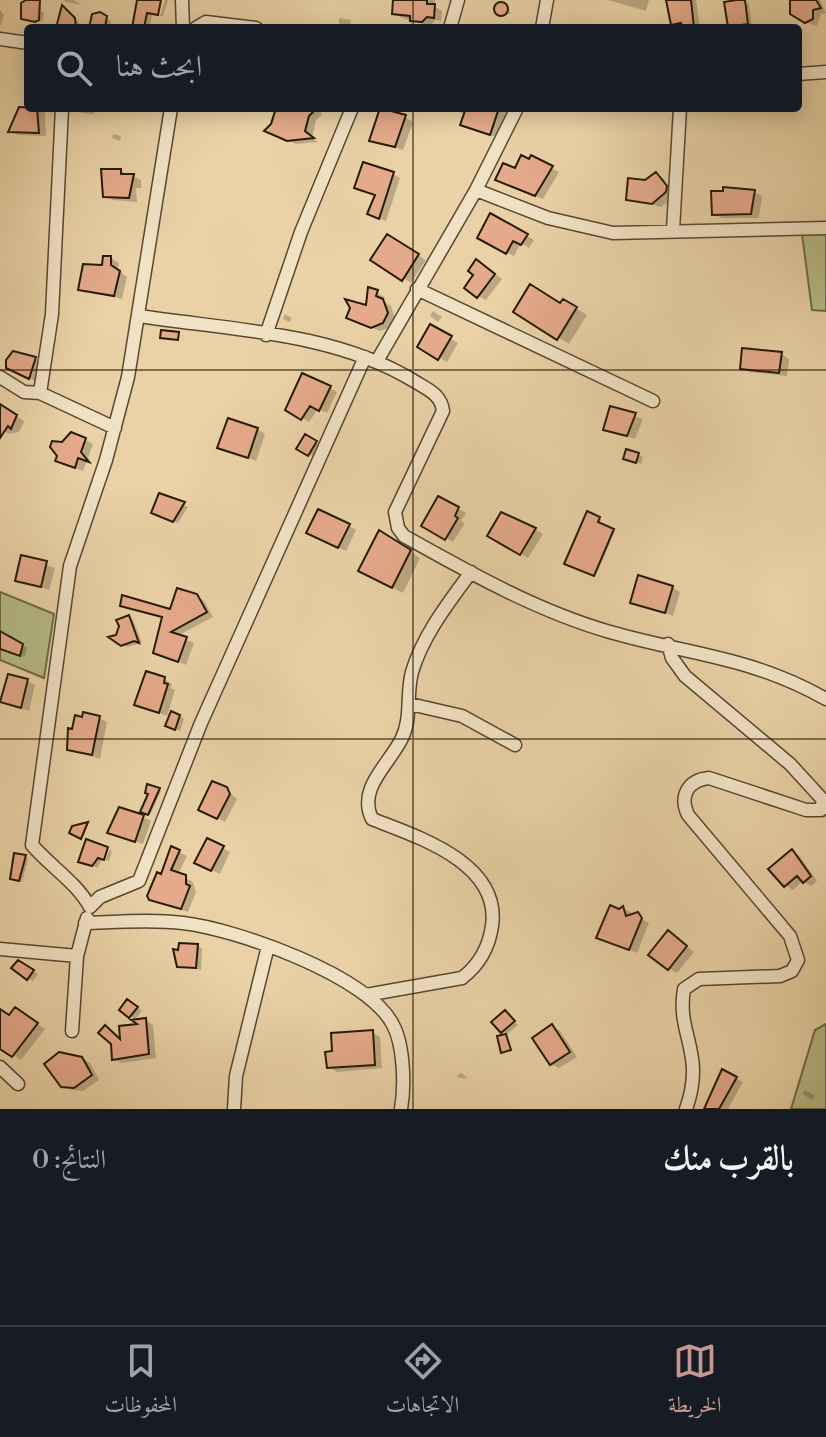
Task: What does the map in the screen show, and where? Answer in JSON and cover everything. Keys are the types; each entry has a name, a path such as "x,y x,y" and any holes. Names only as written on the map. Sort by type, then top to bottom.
{"street":[{"path":"182,0 183,24"},
{"path":"451,24 458,0"},
{"path":"543,24 547,0"},
{"path":"203,24 223,24"},
{"path":"0,39 24,42"},
{"path":"802,74 826,72"},
{"path":"40,393 52,314 62,112"},
{"path":"90,907 78,886 55,871 32,845 70,566 115,428 139,316 170,112"},
{"path":"266,335 307,217 350,112"},
{"path":"72,1031 77,956 90,907 100,897 139,881 201,723 371,359 476,190 515,112"},
{"path":"673,230 680,112"},
{"path":"476,190 516,207 580,227 636,234 673,230 826,228"},
{"path":"417,289 653,401"},
{"path":"139,316 266,335 371,359 434,394 442,404 441,420 398,505 398,528 404,536 562,615 609,631 764,668 826,699"},
{"path":"0,377 24,392 40,393 115,428"},
{"path":"366,995 462,978 475,968 491,931 493,913 490,897 466,866 431,843 372,819 367,810 370,788 402,737 410,704 412,672 421,650 471,572"},
{"path":"668,644 672,658 685,676 790,764 823,800 821,810 806,810 709,778 693,782 686,790 683,804 688,815 782,926 795,944 798,960 792,971 780,976 699,979 684,989 683,1010 695,1073 686,1109"},
{"path":"410,704 462,716 515,745"},
{"path":"85,923 183,923 288,952 366,995 395,1027 403,1098 401,1109"},
{"path":"234,1109 236,1076 268,946"},
{"path":"0,949 77,956"},
{"path":"0,1067 18,1084"}],"green space":[{"path":"826,233 826,311 812,310 802,234"},
{"path":"0,592 54,614 44,678 0,660"},
{"path":"826,1024 826,1109 791,1109 815,1030"}],"building":[{"path":"40,0 39,20 21,19 21,3"},
{"path":"137,0 161,0 158,15 147,13 145,24 133,24"},
{"path":"393,0 427,0 427,4 435,4 434,18 427,17 422,22 410,21 410,16 392,14"},
{"path":"666,0 691,0 694,24 671,24"},
{"path":"745,0 748,24 728,24 724,2"},
{"path":"790,0 816,0 821,8 813,10 813,19 805,23 790,14"},
{"path":"501,2 508,9 501,16 494,9"},
{"path":"62,5 75,18 76,24 57,24"},
{"path":"100,12 107,16 106,24 90,24 92,14"},
{"path":"19,107 24,107 24,112 37,112 39,133 8,132"},
{"path":"275,112 313,112 305,131 314,138 287,141 264,131 271,124"},
{"path":"379,112 406,115 395,147 369,141"},
{"path":"465,112 498,112 490,135 460,125"},
{"path":"521,155 529,159 531,155 553,166 535,196 495,180 503,163 515,168"},
{"path":"363,162 394,172 379,219 367,214 375,195 354,188"},
{"path":"101,169 121,169 121,174 134,174 129,198 103,197"},
{"path":"656,172 667,186 666,192 652,204 626,200 628,178 645,180"},
{"path":"723,187 755,190 751,214 712,215 711,191 723,191"},
{"path":"490,213 528,234 521,245 513,241 506,254 477,238"},
{"path":"387,234 419,254 402,281 370,260"},
{"path":"103,256 111,256 111,265 120,271 114,296 78,290 83,264 102,265"},
{"path":"476,259 495,274 477,298 464,288 473,275 468,271"},
{"path":"530,284 560,303 563,299 577,307 557,340 513,312"},
{"path":"368,287 378,290 376,296 383,299 388,313 383,323 371,328 346,318 350,308 345,299 366,305"},
{"path":"430,324 452,336 438,360 417,347"},
{"path":"161,330 179,332 178,340 160,338"},
{"path":"742,348 782,352 779,373 740,369"},
{"path":"13,351 36,357 29,379 6,368 6,360"},
{"path":"302,373 331,386 319,411 310,406 301,420 285,410"},
{"path":"0,404 17,415 11,429 8,426 0,438"},
{"path":"610,406 636,413 627,436 603,430"},
{"path":"228,418 258,428 248,458 217,448"},
{"path":"71,432 86,438 81,452 89,462 78,458 75,468 55,461 57,456 50,447 52,441 62,442"},
{"path":"305,434 317,441 308,456 296,449"},
{"path":"626,449 639,453 636,463 623,459"},
{"path":"159,493 185,502 173,522 151,513"},
{"path":"438,496 459,507 455,516 458,518 445,540 421,526"},
{"path":"318,509 350,524 338,548 306,533"},
{"path":"587,511 600,517 598,522 614,529 594,576 564,564"},
{"path":"501,512 536,528 520,555 487,536"},
{"path":"379,530 411,550 392,588 358,571"},
{"path":"21,555 47,561 41,587 15,581"},
{"path":"638,575 673,586 665,613 630,603"},
{"path":"177,588 197,594 207,612 171,632 187,637 178,662 153,653 162,617 120,606 122,595 170,609"},
{"path":"129,615 139,643 134,641 121,646 108,637 116,635 119,626 116,620"},
{"path":"0,631 23,644 20,656 0,649"},
{"path":"146,671 165,677 164,683 168,684 159,713 134,705"},
{"path":"8,674 28,679 21,708 0,702"},
{"path":"171,711 180,715 175,730 165,726"},
{"path":"83,712 100,716 92,755 67,750 68,728 72,729 75,715 82,717"},
{"path":"212,781 227,787 230,794 217,819 198,810"},
{"path":"147,784 160,788 148,815 140,812 148,794 145,793"},
{"path":"119,807 144,815 135,842 107,833"},
{"path":"88,822 81,839 69,833 72,826"},
{"path":"207,838 224,846 211,871 194,863"},
{"path":"86,839 108,847 104,860 98,858 92,866 78,862"},
{"path":"171,846 180,850 171,870 186,875 186,884 190,886 181,909 149,900 147,896 157,872 161,874"},
{"path":"792,849 811,876 803,883 797,876 784,887 768,869"},
{"path":"14,853 26,855 19,881 10,879"},
{"path":"610,905 619,909 623,906 626,916 638,912 642,918 629,950 596,938"},
{"path":"668,930 687,946 668,970 648,955"},
{"path":"179,943 198,944 196,968 177,967 173,949 178,950"},
{"path":"18,960 34,970 27,980 11,968"},
{"path":"127,999 138,1007 129,1018 119,1010"},
{"path":"15,1007 38,1023 12,1057 0,1049 0,1009 9,1015"},
{"path":"505,1010 515,1021 501,1033 491,1022"},
{"path":"146,1018 149,1054 112,1060 111,1044 98,1033 105,1025 120,1039 119,1026 137,1024 131,1020"},
{"path":"552,1024 570,1052 550,1065 532,1038"},
{"path":"373,1030 375,1065 327,1068 325,1052 332,1051 331,1033"},
{"path":"506,1034 511,1050 501,1053 497,1036"},
{"path":"59,1052 82,1057 92,1075 74,1088 61,1087 44,1064"},
{"path":"722,1069 737,1077 719,1109 704,1109"}]}
